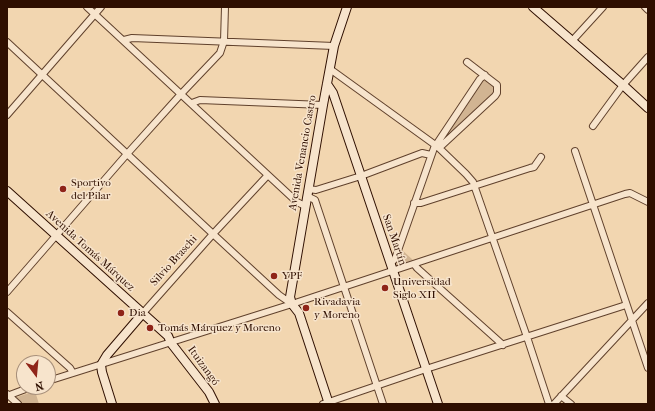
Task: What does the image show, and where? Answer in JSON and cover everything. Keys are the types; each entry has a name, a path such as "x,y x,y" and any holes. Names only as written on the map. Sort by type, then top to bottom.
{"street":[{"path":"87,7 297,202 305,206"},
{"path":"7,115 101,7"},
{"path":"7,292 127,154 220,53 224,41 225,7"},
{"name":"Avenida Venancio Castro","path":"292,304 290,294 322,105 334,46 347,7"},
{"path":"533,7 648,108"},
{"path":"572,41 603,7"},
{"path":"645,7 648,10"},
{"path":"124,40 132,38 334,46"},
{"path":"7,42 279,295 292,304 299,313 327,404 426,369 626,305"},
{"path":"593,126 623,85 648,57"},
{"path":"437,147 495,96 498,90 497,85 467,62"},
{"path":"330,69 437,147 473,182 549,404"},
{"path":"392,267 431,155 480,79 485,75"},
{"name":"San Martín","path":"327,84 333,93 438,404"},
{"path":"192,103 200,100 322,105"},
{"path":"575,151 648,368"},
{"path":"383,404 315,200 308,192 361,176 422,153 431,155"},
{"path":"414,203 421,203 534,167 541,157"},
{"name":"Silvio Braschi","path":"101,365 106,355 141,315 268,175"},
{"name":"Avenida Tomás Márquez","path":"7,191 141,315 168,336 171,343"},
{"path":"56,378 292,304 343,287 392,267 414,264 625,194 630,193 648,202"},
{"name":"Avenida Tomás Márquez","path":"7,198 55,237"},
{"path":"414,264 503,345"},
{"path":"554,404 648,303"},
{"path":"7,312 70,368 73,373"},
{"name":"Ituizangó","path":"171,343 200,379 216,404"},
{"path":"101,365 112,404"},
{"path":"7,395 18,404"},
{"path":"561,396 571,404"}],"shaded area":[{"path":"482,81 486,81 493,86 494,89 492,95 443,140 443,139"},
{"path":"402,250 413,260 395,266"},
{"path":"23,395 36,395 39,404 20,404 16,399 17,397"}],"place":[{"name":"Sportivo del Pilar","path":"63,189"},
{"name":"YPF","path":"274,276"},
{"name":"Universidad Siglo XII","path":"385,288"},
{"name":"Rivadavia y Moreno","path":"306,308"},
{"name":"Dia","path":"121,313"},
{"name":"Tomás Márquez y Moreno","path":"150,328"}]}
